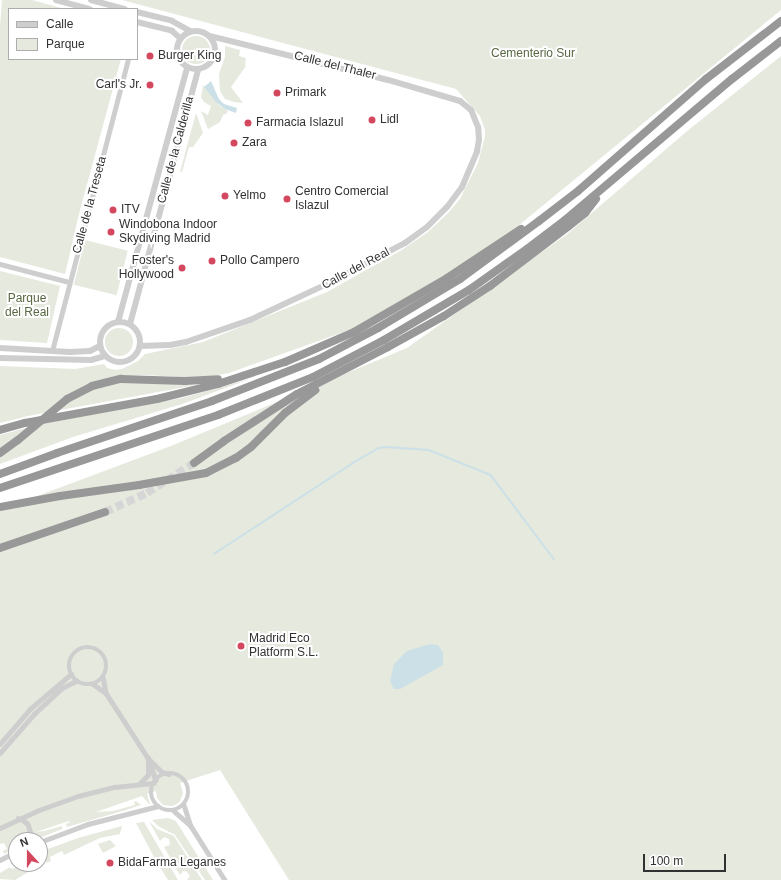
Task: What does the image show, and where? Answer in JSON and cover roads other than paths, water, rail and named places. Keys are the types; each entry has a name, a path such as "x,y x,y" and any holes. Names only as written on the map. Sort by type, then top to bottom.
{"highway":[{"path":"0,474 57,453 212,401 318,359 378,328 460,279 573,195 706,79 781,21"},
{"path":"0,488 218,415 313,377 384,340 469,290 528,249 611,182 685,117 781,41"},
{"path":"0,430 25,423 157,399 249,374 303,354 354,332 447,278 521,228 575,186 605,167"},
{"path":"0,507 60,496 190,477 206,474 223,466 251,447 286,413 309,394 407,341 490,286 585,213 611,182"},
{"path":"194,464 224,441 297,394 444,316"},
{"path":"0,453 67,399 92,386 121,379 185,381 212,380 242,373 303,354"},
{"path":"0,548 105,512"}],"street":[{"path":"56,0 86,8"},
{"path":"91,0 121,8"},
{"path":"138,12 172,21 184,26 190,31"},
{"path":"138,23 172,31 180,38"},
{"path":"190,31 201,31 210,36 215,43 216,52 213,60 207,67 198,70 187,68 180,62 177,53 177,44 180,38 190,31"},
{"name":"Calle del Thaler","path":"210,36 388,80 460,101"},
{"name":"Calle de la Treseta","path":"52,351 128,60"},
{"name":"Calle de la Calderilla","path":"118,322 187,68"},
{"name":"Calle de la Calderilla","path":"130,324 198,70"},
{"name":"Calle del Real","path":"140,346 170,345 186,342 250,320 289,303 364,266 405,243 427,227 462,187 477,152 479,140 478,126 471,110 460,101"},
{"path":"0,264 69,282"},
{"path":"118,322 130,324 138,334 140,346 136,354 130,359 121,362 105,356 100,346 100,337 104,330 110,324 118,322"},
{"path":"0,348 52,351 90,351 100,346"},
{"path":"0,358 91,360 105,356"},
{"path":"103,677 93,684 85,685 76,681 71,674 69,662 76,651 87,647 99,651 104,656 107,667 103,677 106,693 148,758 162,772 180,776 187,784 189,795 184,805 174,811 168,811 158,806 152,795 155,782 148,758"},
{"path":"0,744 30,709 71,674"},
{"path":"0,753 34,714 62,688 76,681"},
{"path":"93,684 106,693"},
{"path":"139,784 148,775 148,758"},
{"path":"0,828 18,818 78,796 115,787 155,782 162,776 169,774"},
{"path":"184,805 191,826 226,880"},
{"path":"48,839 88,824 158,806"},
{"path":"174,811 191,826"},
{"path":"18,818 28,824 30,832"}],"waterway":[{"path":"214,554 353,463 379,448 386,447 429,450 491,475 554,559"}],"tunnel":[{"path":"105,512 147,493 194,463"}],"place":[{"name":"Burger King","path":"150,56"},
{"name":"Carl's Jr.","path":"150,85"},
{"name":"Primark","path":"277,93"},
{"name":"Lidl","path":"372,120"},
{"name":"Farmacia Islazul","path":"248,123"},
{"name":"Zara","path":"234,143"},
{"name":"Yelmo","path":"225,196"},
{"name":"Centro Comercial Islazul","path":"287,199"},
{"name":"ITV","path":"113,210"},
{"name":"Windobona Indoor Skydiving Madrid","path":"111,232"},
{"name":"Pollo Campero","path":"212,261"},
{"name":"Foster's Hollywood","path":"182,268"},
{"name":"Madrid Eco Platform S.L.","path":"241,646"},
{"name":"BidaFarma Leganes","path":"110,863"}],"park label":[{"name":"Cementerio Sur","path":"533,54"},
{"name":"Parque del Real","path":"27,306"}]}
